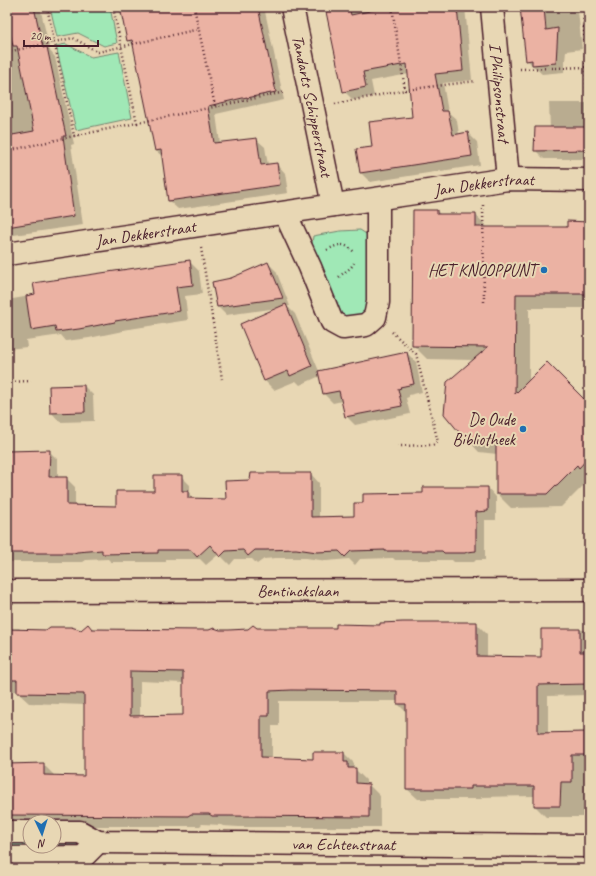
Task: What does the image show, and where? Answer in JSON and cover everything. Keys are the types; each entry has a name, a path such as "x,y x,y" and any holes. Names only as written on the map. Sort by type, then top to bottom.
{"street":[{"name":"Tandarts Schipperstraat","path":"292,7 333,205"},
{"name":"I Philipsonstraat","path":"492,7 508,179"},
{"name":"Jan Dekkerstraat","path":"7,254 508,179 589,180"},
{"path":"285,212 310,267 332,322 343,328 366,325 375,317 378,302 378,198"},
{"name":"Bentinckslaan","path":"7,591 589,590"},
{"path":"7,832 22,832"},
{"name":"van Echtenstraat","path":"62,832 80,832 98,842 589,846"},
{"path":"7,858 83,857 98,842"}],"path":[{"path":"47,7 74,136"},
{"path":"113,7 137,123"},
{"path":"194,7 215,107"},
{"path":"392,7 405,90"},
{"path":"583,7 587,94 589,94"},
{"path":"7,52 73,38 98,52 199,29"},
{"path":"7,151 215,107 405,90 498,75 586,67"},
{"path":"483,183 484,302"},
{"path":"197,226 222,378"},
{"path":"310,267 318,262 322,253 335,246 342,244 349,247 355,253 356,258 350,268 343,273 338,280"},
{"path":"375,317 416,354 438,442 433,445 398,446"},
{"path":"7,382 32,381"}],"green space":[{"path":"50,7 110,7 117,43 104,46 78,33 57,37"},
{"path":"66,44 91,57 119,52 132,118 76,130 56,46"},
{"path":"360,230 374,239 376,312 355,325 340,315 311,252 313,236 340,231"},
{"path":"7,841 22,842 22,849 7,849"},
{"path":"62,842 81,842 82,849 62,849"}],"building":[{"path":"7,7 34,7 43,48 47,47 66,136 63,136 74,216 7,227 7,136 34,131 17,46 13,46 7,19"},
{"path":"120,7 258,7 276,92 208,106 214,143 257,138 261,165 277,163 280,185 168,201 161,150 155,151 132,40 127,41"},
{"path":"325,7 349,7 351,15 388,7 457,7 463,71 435,74 442,111 448,111 453,135 468,132 472,156 360,173 356,149 372,147 369,122 412,117 407,64 363,72 366,87 343,92"},
{"path":"520,7 544,7 546,30 558,28 556,63 532,65 532,60 526,61"},
{"path":"535,127 589,127 589,150 534,151"},
{"path":"413,210 437,210 437,214 476,214 476,227 567,227 567,221 589,222 589,294 516,294 515,394 547,362 589,404 589,457 579,468 577,465 547,494 496,494 496,441 464,438 444,414 447,382 488,347 412,346"},
{"path":"190,260 193,285 176,287 180,311 56,332 55,326 31,330 26,296 35,294 33,283"},
{"path":"268,262 283,298 217,307 212,282 231,278"},
{"path":"286,304 312,366 290,376 288,371 264,381 240,324"},
{"path":"407,352 414,384 400,387 401,388 398,389 402,406 345,417 339,391 323,394 318,371"},
{"path":"84,385 85,412 50,413 49,386"},
{"path":"50,450 49,477 67,477 67,505 116,506 116,491 154,491 154,475 182,475 182,491 188,491 188,498 226,499 225,481 250,480 251,473 311,473 311,517 354,516 354,503 363,503 363,494 423,493 423,487 488,487 488,511 476,512 476,551 465,553 385,550 351,551 345,557 339,551 317,552 296,549 255,550 248,556 243,550 226,551 220,557 210,545 197,557 191,550 158,550 158,553 102,554 102,550 74,553 7,553 7,451"},
{"path":"403,622 477,622 477,656 541,657 541,629 580,629 580,652 589,652 589,684 538,685 538,733 585,732 585,755 572,755 572,782 561,782 560,806 534,806 534,786 471,786 471,789 406,789 406,704 397,704 397,691 292,690 269,691 269,716 261,716 261,757 313,759 313,752 344,752 344,762 348,762 348,768 356,768 356,783 369,784 369,817 212,816 209,814 191,814 188,816 62,815 62,814 7,815 7,764 44,763 44,775 84,776 84,694 17,693 17,680 7,680 7,629 46,630 50,627 71,627 81,630 88,624 92,629 209,630 214,628 220,630 248,629 253,625 257,628 336,628 336,624 380,625 380,623","holes":["130,671 183,672 183,715 130,716"]}],"place":[{"name":"HET KNOOPPUNT","path":"544,270"},
{"name":"De Oude Bibliotheek","path":"523,429"}]}
